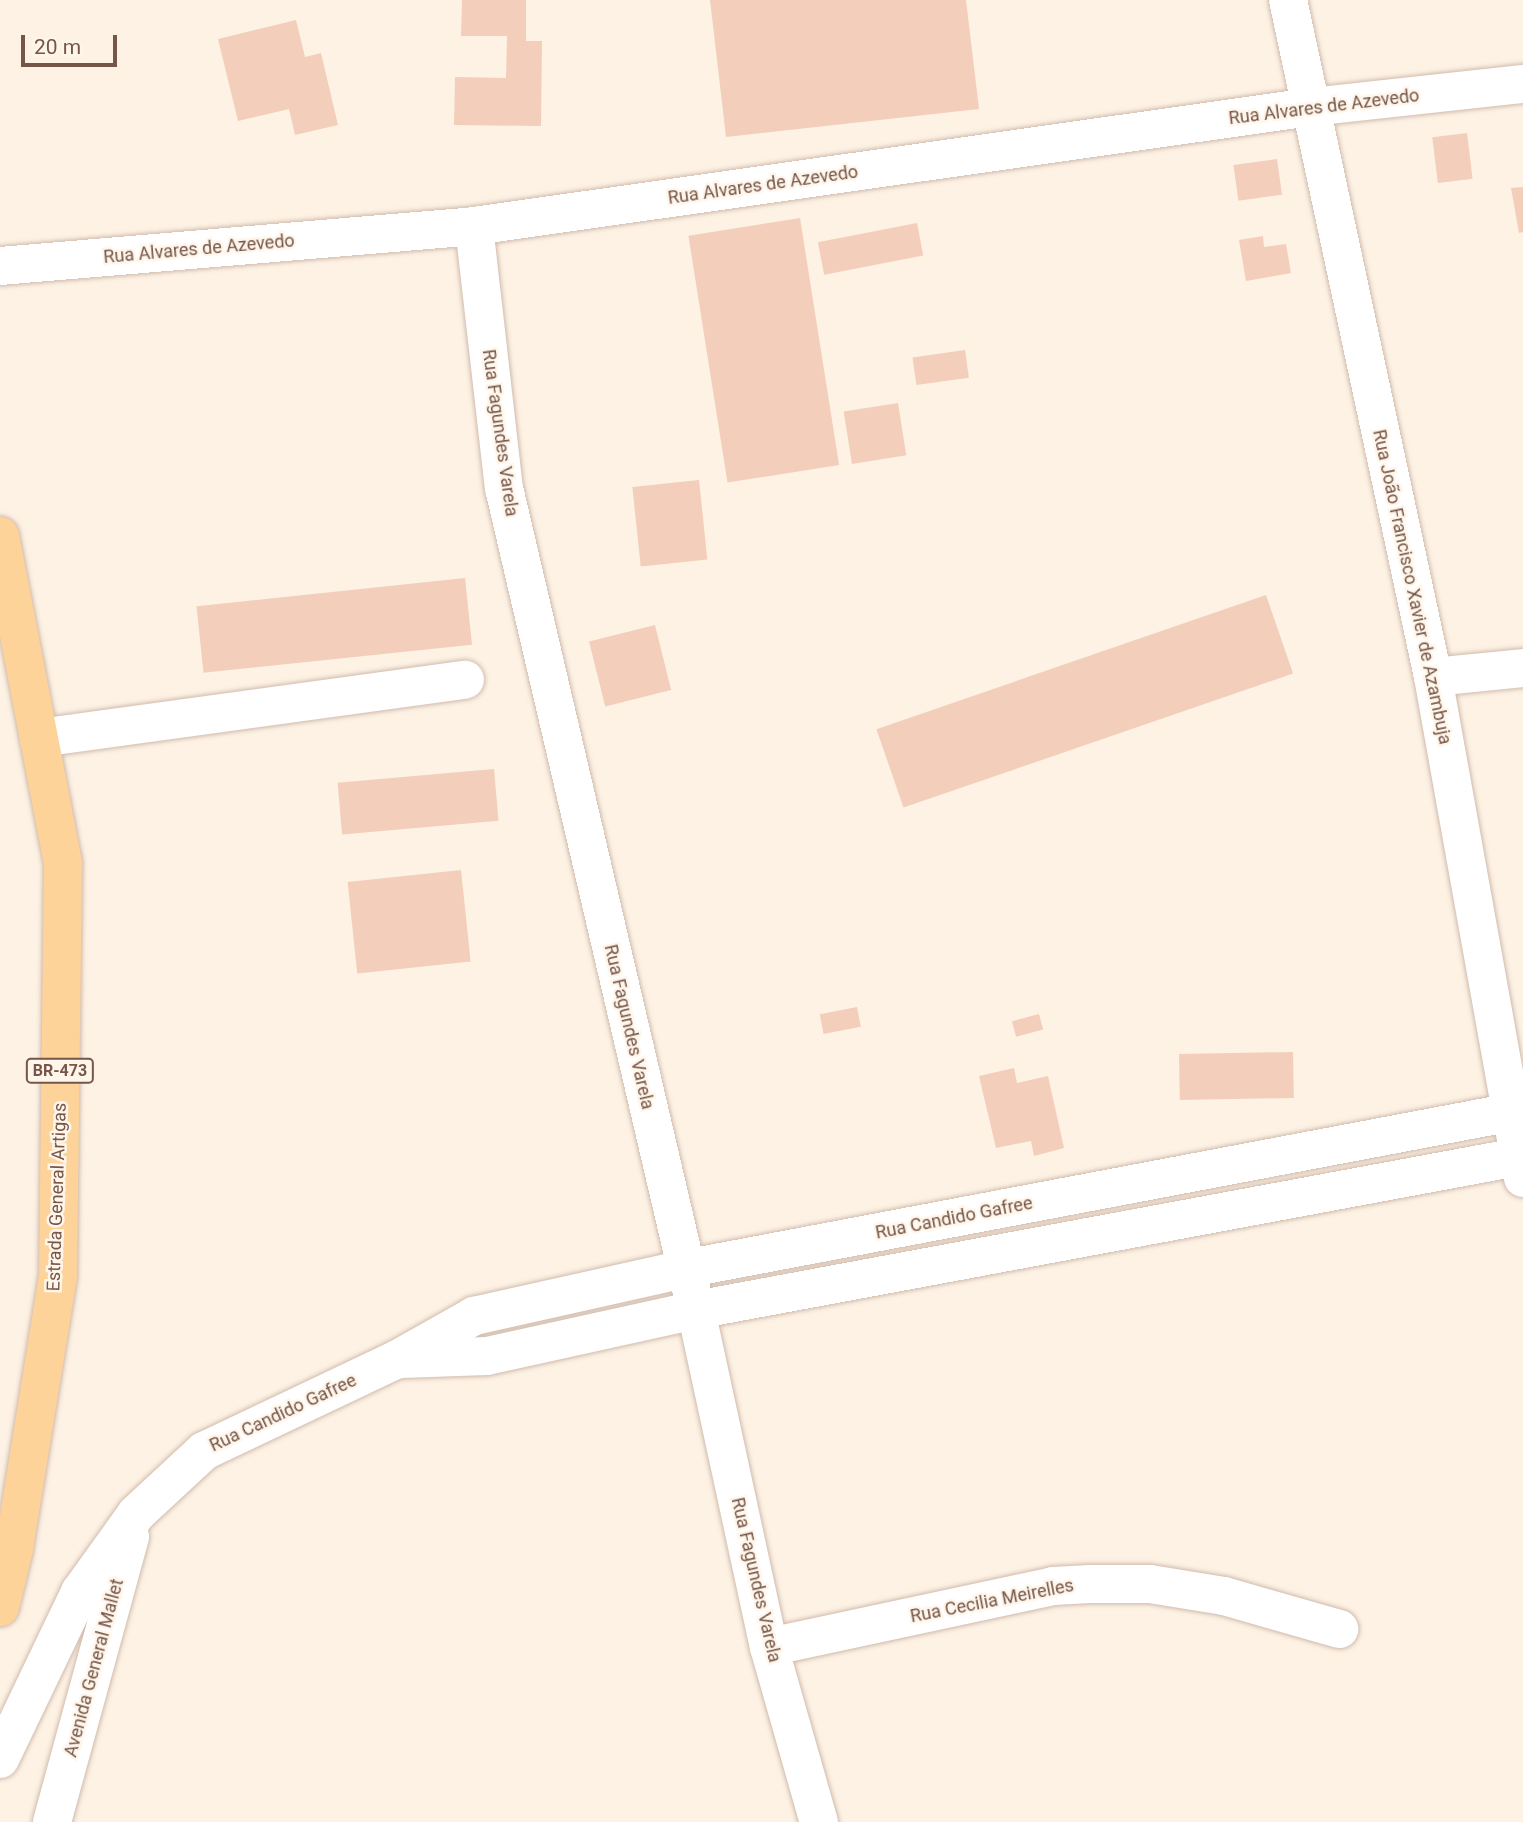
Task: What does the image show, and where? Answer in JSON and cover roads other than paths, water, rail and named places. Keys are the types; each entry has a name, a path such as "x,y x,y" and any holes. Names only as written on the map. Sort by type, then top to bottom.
{"main road":[{"name":"Estrada General Artigas","path":"0,536 63,864 58,1276 14,1549 0,1606"}],"street":[{"name":"Rua João Francisco Xavier de Azambuja","path":"1288,0 1433,677 1517,1111 1521,1164"},
{"name":"Rua Alvares de Azevedo","path":"0,266 474,226 1310,107 1523,84"},
{"name":"Rua Fagundes Varela","path":"474,226 504,488 684,1269 696,1310 769,1647 820,1822"},
{"path":"1433,677 1523,668"},
{"path":"39,738 465,680"},
{"name":"Rua Candido Gafree","path":"0,1759 80,1592 136,1514 204,1451 396,1360 474,1316 684,1269 1517,1111"},
{"name":"Rua Candido Gafree","path":"396,1360 487,1356 696,1310 1521,1164"},
{"name":"Avenida General Mallet","path":"51,1821 136,1514"},
{"name":"Rua Cecilia Meirelles","path":"769,1647 1053,1586 1090,1584 1150,1584 1224,1596 1339,1629"}]}
